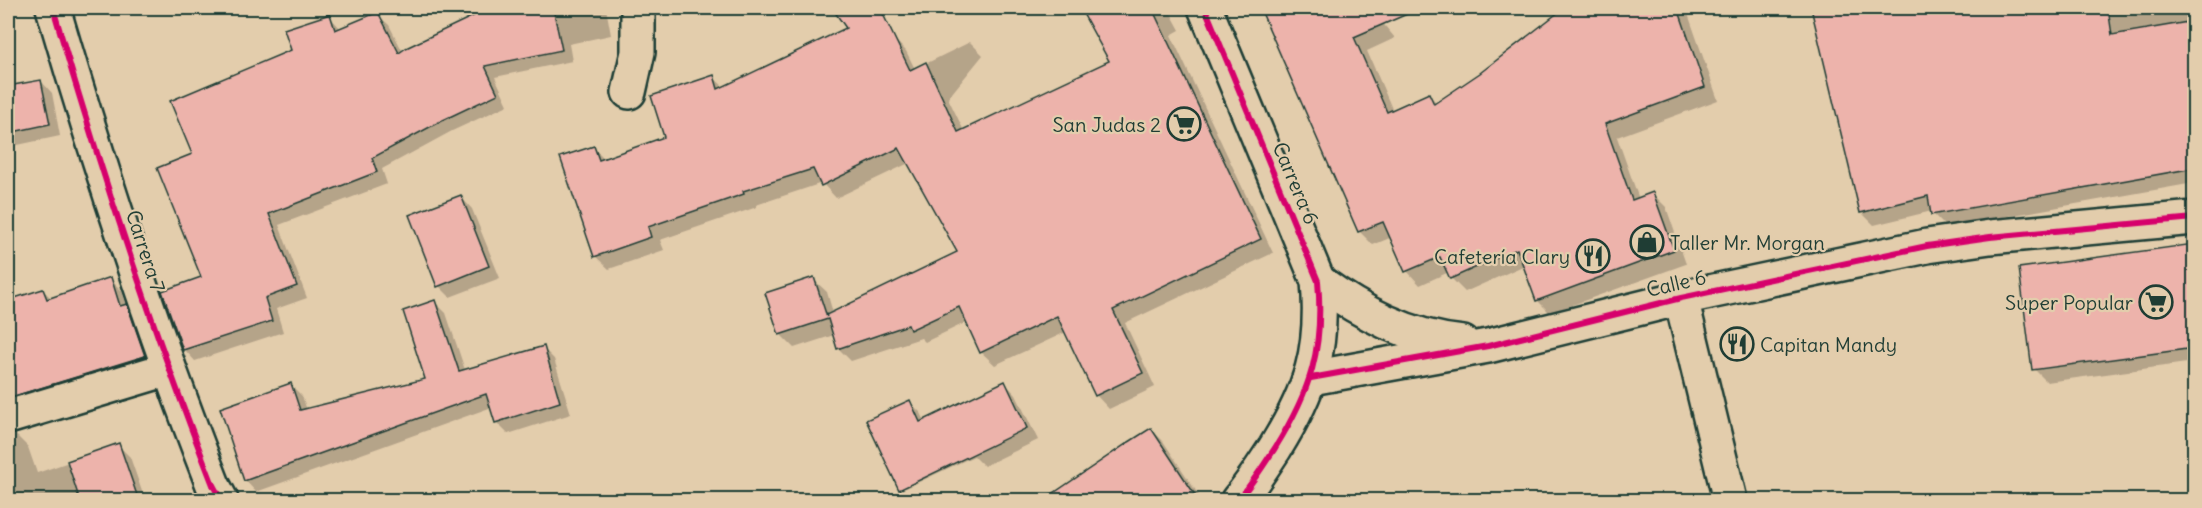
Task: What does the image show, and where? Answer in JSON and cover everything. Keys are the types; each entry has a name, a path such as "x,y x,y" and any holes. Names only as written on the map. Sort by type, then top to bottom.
{"street":[{"name":"Carrera 7","path":"53,8 88,128 168,369 221,501"},
{"path":"629,92 638,52 638,8"},
{"name":"Carrera 6","path":"1205,8 1318,281 1321,309 1320,333 1311,378"},
{"name":"Calle 6","path":"1311,378 1488,346 1681,298 1927,246 1990,237 2194,218"},
{"path":"1318,281 1348,303 1381,320 1416,333 1451,342 1488,346"},
{"path":"1681,298 1730,501"},
{"path":"8,417 168,369"},
{"path":"1238,501 1252,484 1287,428 1311,378"}],"building":[{"path":"490,8 553,8 562,50 485,66 498,94 372,158 377,172 269,214 297,286 265,298 272,321 183,350 162,291 201,277 157,168 192,154 170,101 291,50 284,29 330,14 335,30 378,12 399,53"},
{"path":"832,8 880,8 910,70 926,62 958,132 1109,61 1080,8 1152,8 1261,239 1113,310 1143,373 1095,396 1057,316 980,353 959,307 910,330 908,325 837,349 828,319 779,335 765,293 814,277 826,315 957,252 899,148 821,186 813,169 743,191 744,194 648,227 651,237 594,257 560,157 594,146 599,160 664,137 651,96 714,75 718,89 846,28"},
{"path":"1260,8 1421,8 1354,37 1387,112 1429,93 1434,104 1480,73 1564,8 1678,8 1705,87 1605,124 1632,200 1653,192 1674,250 1536,301 1517,249 1450,279 1440,257 1405,272 1383,222 1358,232"},
{"path":"1811,8 2108,8 2112,35 2194,21 2194,168 1931,215 1928,196 1860,213"},
{"path":"41,80 50,124 8,133 8,86"},
{"path":"461,195 489,266 437,287 409,215"},
{"path":"2194,244 2194,348 2032,370 2019,268"},
{"path":"111,277 120,306 127,304 145,356 8,398 8,300 43,289 47,299"},
{"path":"435,300 459,371 544,346 560,402 495,423 486,394 244,481 220,408 291,383 300,410 425,379 403,311"},
{"path":"1005,381 1027,428 899,490 866,420 910,400 920,422"},
{"path":"1151,428 1199,501 1042,501 1129,442"},
{"path":"119,443 139,501 80,501 67,461"}],"cycle path":[{"path":"53,8 89,129 148,308 213,485 221,500"},
{"path":"1205,8 1318,281 1317,348 1306,388 1275,448 1238,500"},
{"path":"1311,378 1488,346 1681,298 1927,246 1990,237 2194,218"}],"place":[{"name":"San Judas 2","path":"1184,124"},
{"name":"Taller Mr. Morgan","path":"1647,242"},
{"name":"Cafetería Clary","path":"1593,256"},
{"name":"Super Popular","path":"2156,302"},
{"name":"Capitan Mandy","path":"1737,344"}]}
